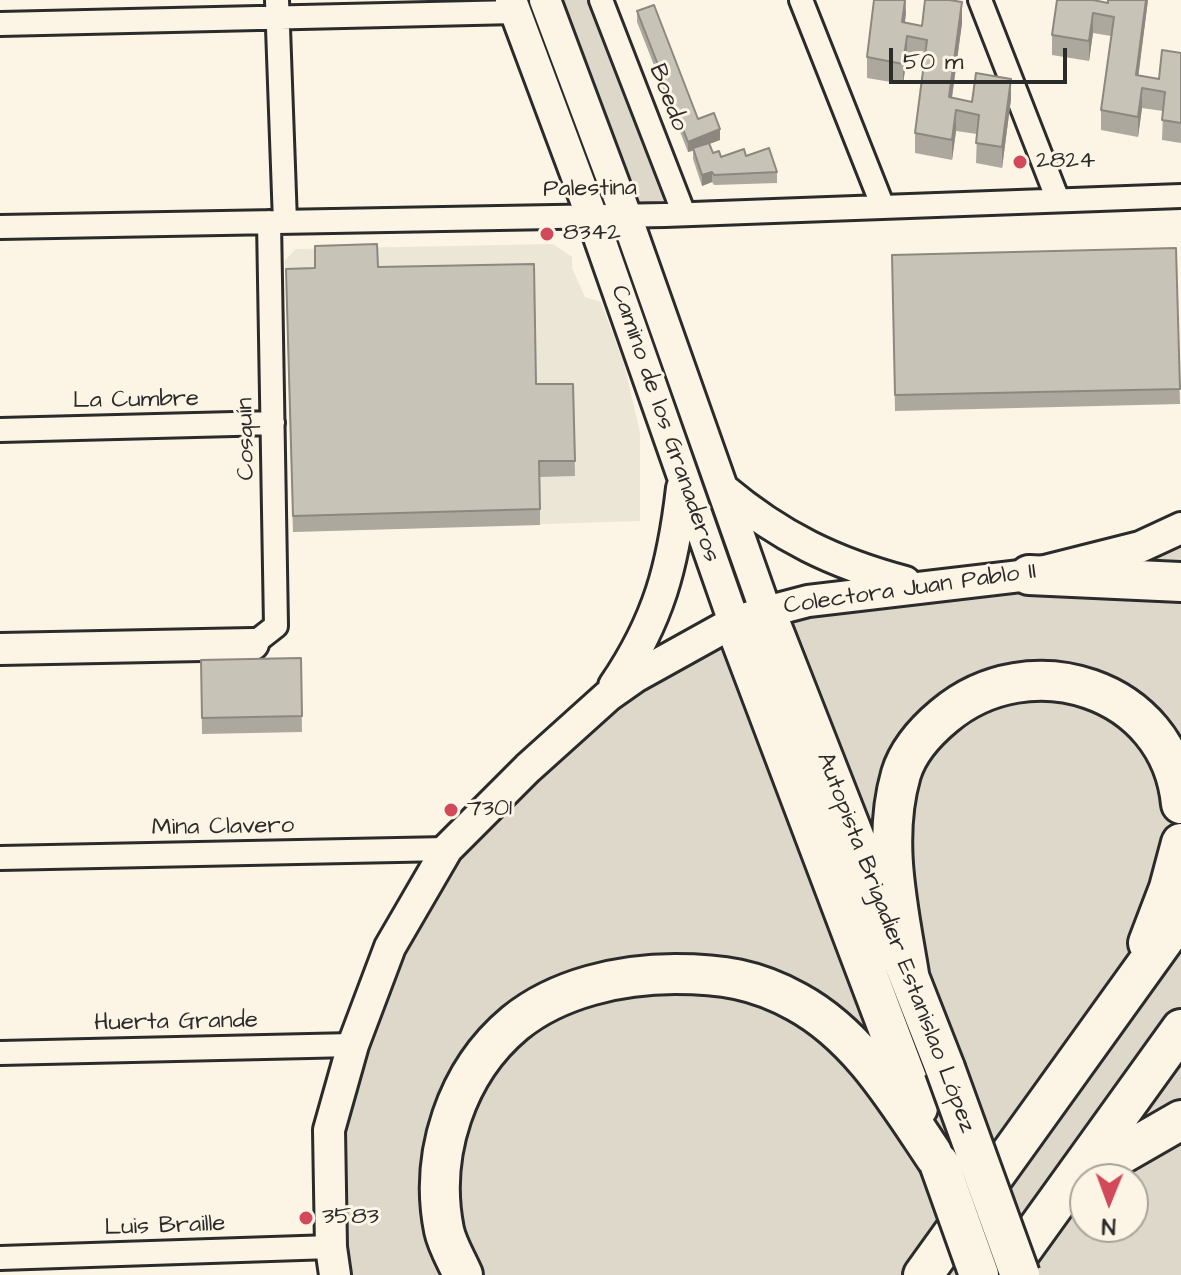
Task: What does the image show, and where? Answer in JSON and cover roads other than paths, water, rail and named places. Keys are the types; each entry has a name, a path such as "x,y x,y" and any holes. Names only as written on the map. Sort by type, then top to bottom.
{"highway":[{"path":"1029,575 1181,582"},
{"name":"Autopista Brigadier Estanislao López","path":"750,617 909,974 1020,1275"},
{"name":"Autopista Brigadier Estanislao López","path":"750,617 979,1275"},
{"path":"909,974 891,853 893,810 902,770 925,732 963,700 999,686 1050,679 1098,691 1140,716 1165,748 1179,787 1181,804"},
{"path":"1132,981 1169,888 1181,843"},
{"path":"923,1275 1181,916"},
{"path":"463,1275 444,1232 440,1180 445,1139 459,1098 480,1060 516,1022 556,998 602,982 652,974 709,974 753,981 798,1002 840,1032 885,1083 939,1163"},
{"path":"1085,1163 1181,1029"},
{"path":"1106,1163 1181,1120"},
{"path":"1004,1275 1069,1185"}],"main road":[{"name":"Camino de los Granaderos","path":"545,0 723,489 750,617"},
{"name":"Camino de los Granaderos","path":"514,6 683,478 750,617"},
{"path":"608,696 634,657 654,616 669,572 683,478"},
{"path":"723,489 781,533 820,554 858,570 918,586"},
{"name":"Colectora Juan Pablo II","path":"333,1261 329,1130 353,1045 390,947 447,849 528,768 608,696 635,677 750,617 808,601 1029,575 1140,547 1181,528"},
{"path":"0,649 253,644"}],"street":[{"name":"Boedo","path":"601,0 684,214"},
{"path":"801,0 883,207"},
{"path":"980,0 1058,200"},
{"path":"0,24 278,9 514,6"},
{"name":"Cosquín","path":"253,644 276,626 273,423 278,9"},
{"name":"Palestina","path":"0,227 592,217 1181,196"},
{"name":"La Cumbre","path":"0,430 273,423"},
{"name":"Mina Clavero","path":"0,858 447,849"},
{"name":"Huerta Grande","path":"0,1053 353,1045"},
{"name":"Luis Braille","path":"0,1258 333,1261"}],"place":[{"name":"2824","path":"1020,162"},
{"name":"8342","path":"547,234"},
{"name":"7301","path":"451,810"},
{"name":"3583","path":"306,1218"}]}
